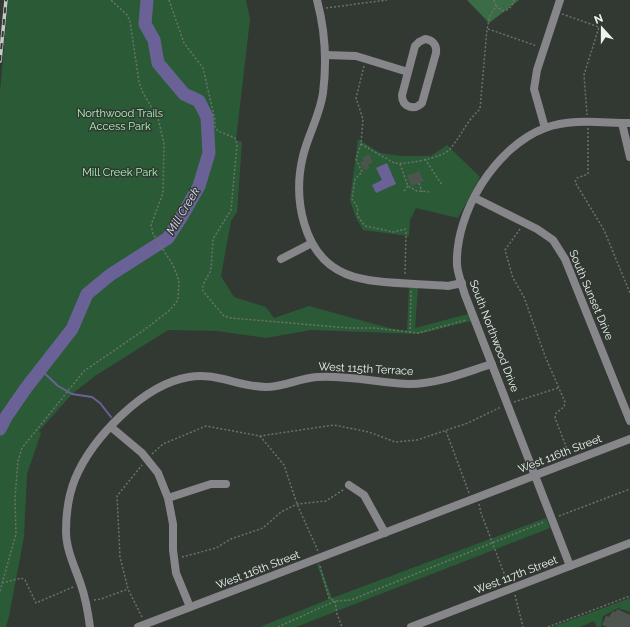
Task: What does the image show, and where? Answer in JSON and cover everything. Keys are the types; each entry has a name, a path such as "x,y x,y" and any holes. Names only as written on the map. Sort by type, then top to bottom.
{"street":[{"path":"317,0 326,55 323,95 303,155 299,192 301,212 312,243 321,256 332,267 361,279 448,286 462,283"},
{"path":"545,128 534,89 544,48 560,0"},
{"path":"425,39 433,42 436,47 436,53 424,99 417,107 406,106 402,99 408,72 417,44 425,39"},
{"path":"326,55 356,56 408,72"},
{"name":"South Northwood Drive","path":"570,566 536,475 474,319 457,266 458,246 462,225 487,176 504,156 528,137 545,128 566,123 588,121 626,123"},
{"path":"626,123 630,157"},
{"name":"South Sunset Drive","path":"475,198 524,222 553,240 565,259 630,421"},
{"path":"281,259 312,243"},
{"name":"West 115th Terrace","path":"90,627 86,601 81,584 70,558 67,538 69,506 74,480 83,463 102,436 146,395 169,383 190,377 211,376 265,387 285,385 317,377 379,380 411,384 442,380 492,364"},
{"path":"112,427 147,460 158,473 168,498 173,524 176,573 190,607"},
{"name":"West 116th Street","path":"138,627 630,439"},
{"path":"168,498 211,484 226,484"},
{"path":"349,485 364,494 385,532"},
{"name":"West 117th Street","path":"411,627 630,543"}],"path":[{"path":"0,591 16,534 15,498 19,454 25,443 47,419 84,371 144,330 174,306 179,295 179,281 167,255 153,234 152,219 160,204 164,181 162,130 155,110 143,93 139,82 130,21 127,15 111,0"},
{"path":"169,0 184,43 203,68 215,120 215,127 218,131 235,138 237,144 231,210 212,239 211,270 203,285 203,292 224,316 231,318 350,328 374,328 410,333 418,333 474,319"},
{"path":"319,9 387,0"},
{"path":"494,0 496,6 503,11 507,11 511,7 514,0"},
{"path":"361,144 394,163 400,164 425,159 450,150 469,119 480,109 487,29 490,16 496,6"},
{"path":"556,12 600,27 584,75 585,110 588,121 588,174 578,178 575,182 604,230 616,263 630,293"},
{"path":"487,29 544,48"},
{"path":"369,59 365,64 356,98 363,119 361,144 356,159 362,172 355,178 352,199 358,208 357,214 365,226 394,232 405,229 406,238 404,273 411,288 410,333"},
{"path":"425,159 442,185"},
{"path":"400,164 408,186 413,190 431,192"},
{"path":"400,179 405,177"},
{"path":"419,183 422,192"},
{"path":"404,191 408,186"},
{"path":"524,222 505,250 513,278 524,298 558,388 565,402 564,407 556,414 555,418 571,461"},
{"path":"150,623 143,619 128,588 120,557 117,496 147,460 163,444 206,426 260,436 334,425 369,432 395,442 417,440 446,431 508,405 558,388"},
{"path":"446,431 470,495 478,501 492,543 516,600 523,627"},
{"path":"260,436 284,465 297,504 318,552 330,598 335,601 337,614 342,627"},
{"path":"174,559 216,548 231,539 263,528 281,512 297,504 326,502 349,485"},
{"path":"278,627 335,601 351,600 630,489"},
{"path":"2,583 21,578 25,580 36,603 81,584"},
{"path":"86,601 101,599 128,588"},
{"path":"548,627 630,596"}],"green space":[{"name":"Northwood Trails Access Park","path":"8,0 246,0 250,19 236,140 242,142 237,212 231,221 221,276 234,297 266,307 274,318 309,306 389,328 407,331 409,287 418,288 415,328 468,314 471,321 419,334 311,330 266,338 217,331 168,330 95,376 72,394 39,431 41,433 27,474 24,537 9,616 6,627 0,627 0,92"},
{"path":"467,0 519,0 489,23"},
{"path":"358,139 380,153 401,156 431,156 447,145 480,177 458,218 416,208 410,220 409,236 363,230 356,218 350,200"},
{"path":"546,518 550,528 296,627 260,627 329,599 317,564 319,563 332,598"},
{"path":"630,598 630,612 618,608 603,616 601,627 597,627 594,621 580,627 552,627"}],"shaded area":[{"path":"387,163 396,184 376,193 372,185 382,180 376,168"}],"building":[{"path":"369,154 373,162 368,165 369,168 364,170 360,163 364,161 362,158"},
{"path":"419,171 424,181 412,186 407,176"},
{"path":"617,609 630,615 630,627 607,627 602,625 606,616 609,617 613,611 616,612"}],"waterway":[{"name":"Mill Creek","path":"0,429 6,417 26,388 72,329 87,294 110,275 168,238 199,186 209,153 207,117 199,101 184,94 158,63 154,40 145,24 147,0"},
{"path":"41,370 58,386 72,394 92,397 100,403 111,417"}],"railway":[{"path":"0,61 6,0"}],"park label":[{"name":"Mill Creek Park","path":"120,172"}]}
